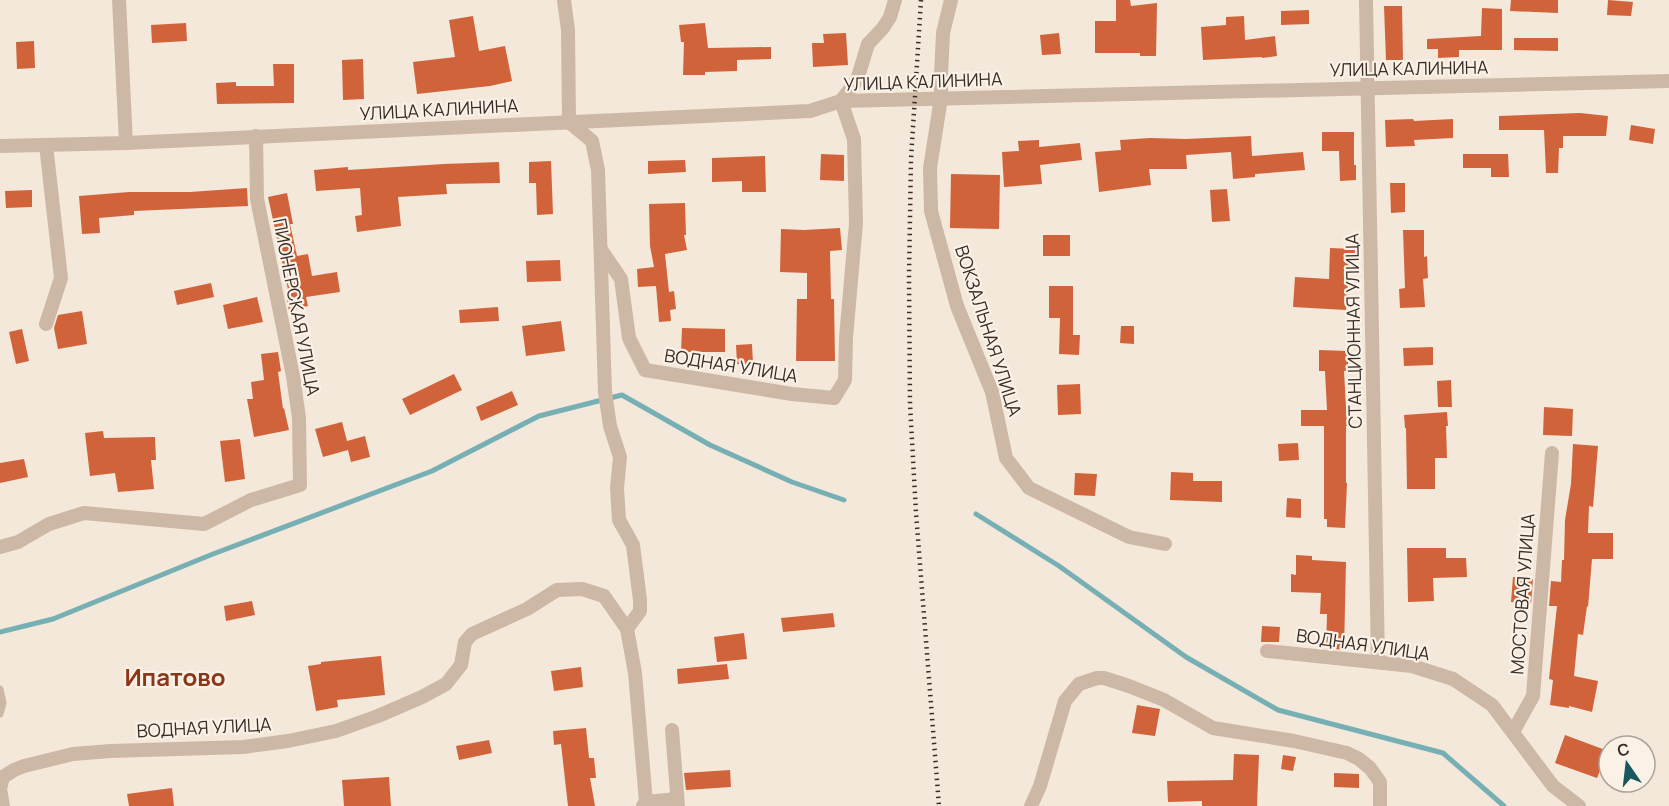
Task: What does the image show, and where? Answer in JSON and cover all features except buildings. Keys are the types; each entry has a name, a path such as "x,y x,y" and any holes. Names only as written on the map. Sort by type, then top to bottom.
{"street":[{"path":"119,0 126,143"},
{"path":"564,0 568,30 569,122 592,141 598,170 605,392 610,426 620,457 617,488 620,520 633,545 640,600 640,611 627,628 635,673 644,804 678,802 672,730"},
{"path":"841,101 857,80 868,44 890,17 895,0"},
{"name":"ВОКЗАЛЬНАЯ УЛИЦА","path":"951,0 943,33 941,98 930,168 931,211 957,306 992,392 1006,459 1029,488 1129,537 1166,544"},
{"name":"СТАНЦИОННАЯ УЛИЦА","path":"1366,0 1378,662"},
{"name":"УЛИЦА КАЛИНИНА","path":"0,146 126,143 609,122 810,111 841,101 1669,81"},
{"name":"ВОДНАЯ УЛИЦА","path":"602,251 621,279 629,338 645,370 792,394 834,398 845,380 846,338 856,223 854,139 841,101"},
{"name":"ПИОНЕРСКАЯ УЛИЦА","path":"0,547 18,542 50,524 84,513 204,524 251,500 300,485 299,418 293,376 257,199 256,136"},
{"path":"46,145 62,278 46,324"},
{"name":"МОСТОВАЯ УЛИЦА","path":"1513,732 1533,696 1552,453"},
{"name":"ВОДНАЯ УЛИЦА","path":"1,780 24,766 73,754 243,747 336,731 423,697 446,684 461,664 465,642 472,634 527,609 557,591 582,589 604,596 627,628"},
{"name":"ВОДНАЯ УЛИЦА","path":"1267,651 1412,666 1453,679 1492,705 1553,786 1579,806"},
{"path":"1031,806 1040,786 1065,701 1079,684 1097,678 1129,686 1164,700 1213,728 1294,741 1347,753 1365,763 1380,782 1380,806"},
{"path":"1,780 3,806"}],"lane":[{"path":"0,689 3,703 0,714"}],"waterway":[{"path":"0,632 53,619 213,554 432,471 539,416 622,395 710,445 792,482 844,500"},
{"path":"976,514 1059,566 1186,657 1278,710 1443,753 1504,806"}],"railway":[{"path":"921,0 911,159 910,404 916,513 939,806"}],"district":[{"name":"Ипатово","path":"175,678"}]}
